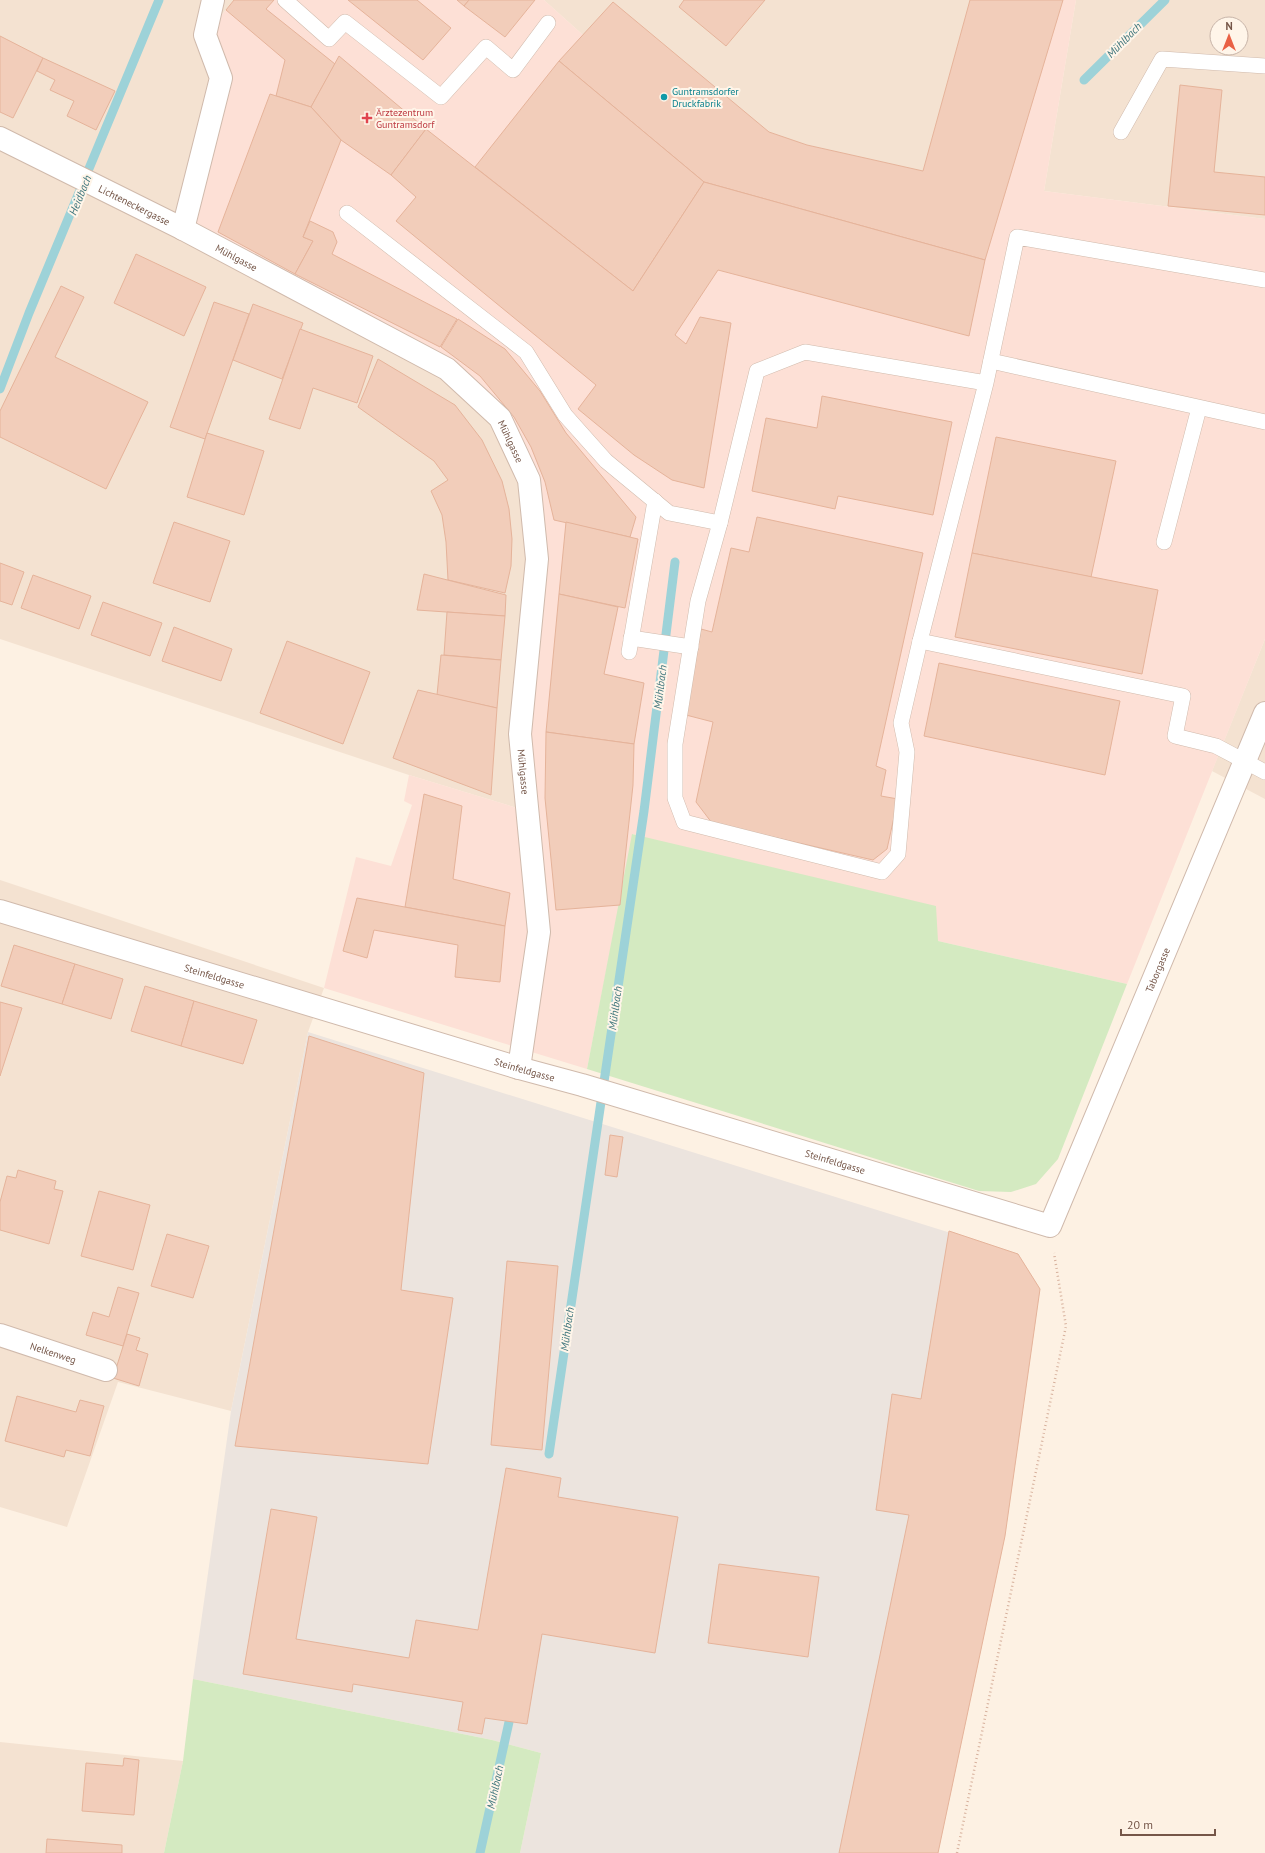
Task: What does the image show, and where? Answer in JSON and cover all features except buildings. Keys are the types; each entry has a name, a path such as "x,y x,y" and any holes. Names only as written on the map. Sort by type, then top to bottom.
{"street":[{"path":"183,229 222,78 205,35 213,0"},
{"name":"Lichteneckergasse","path":"0,138 183,229"},
{"name":"Mühlgasse","path":"183,229 447,369 500,418 529,480 537,560 520,734 539,932 519,1068"},
{"name":"Taborgasse","path":"1050,1226 1265,713"},
{"name":"Steinfeldgasse","path":"0,911 519,1068 582,1085 1050,1226"},
{"name":"Nelkenweg","path":"0,1335 106,1370"}],"lane":[{"path":"285,0 329,39 345,22 441,97 486,47 514,70 548,23"},
{"path":"1121,132 1162,59 1265,66"},
{"path":"347,213 526,352 565,415 606,461 669,512 720,523"},
{"path":"986,383 805,352 756,371 720,523 684,646 675,744 675,798 684,822 882,872 898,854 906,752 901,723 920,641 986,383 1017,237 1265,280"},
{"path":"991,361 1265,422"},
{"path":"1164,542 1198,408"},
{"path":"655,501 630,645 652,642 684,646"},
{"path":"920,641 1183,696 1175,736 1216,746 1245,760 1265,772"}],"path":[{"path":"957,1853 1066,1326 1050,1226"}],"shaded area":[{"path":"0,0 234,0 205,35 447,369 500,418 529,480 517,808 409,775 0,639"},
{"path":"234,0 544,0 583,35 613,2 769,132 807,145 923,171 970,0 1076,0 1044,191 1265,219 1265,639 1127,984 938,941 633,834 587,1069 324,988 356,857 391,866 412,805 404,801 409,775 517,808 529,480 500,418 447,369 183,229 221,78 205,35"},
{"path":"544,0 970,0 923,171 807,145 769,132 613,2 583,35"},
{"path":"1076,0 1265,0 1265,219 1044,191"},
{"path":"1265,639 1265,799 1212,771"},
{"path":"0,880 324,988 308,1032 231,1411 118,1382 67,1527 0,1507"},
{"path":"308,1032 1018,1254 1040,1289 1005,1536 938,1853 520,1853 541,1753 492,1740 193,1679 231,1411"},
{"path":"0,1742 183,1761 164,1853 0,1853"}],"green space":[{"path":"632,834 936,906 938,941 1127,984 1058,1159 1036,1184 1011,1192 979,1191 587,1069"},
{"path":"193,1679 492,1740 541,1753 520,1853 164,1853 183,1761"}],"waterway":[{"name":"Heidbach","path":"0,389 29,313 159,0"},
{"name":"Mühlbach","path":"1084,80 1165,0"},
{"name":"Mühlbach","path":"549,1454 644,811 675,562"},
{"name":"Mühlbach","path":"480,1853 509,1722"}],"place":[{"name":"Guntramsdorfer Druckfabrik","path":"664,97"},
{"name":"Ärztezentrum Guntramsdorf","path":"367,118"}]}
